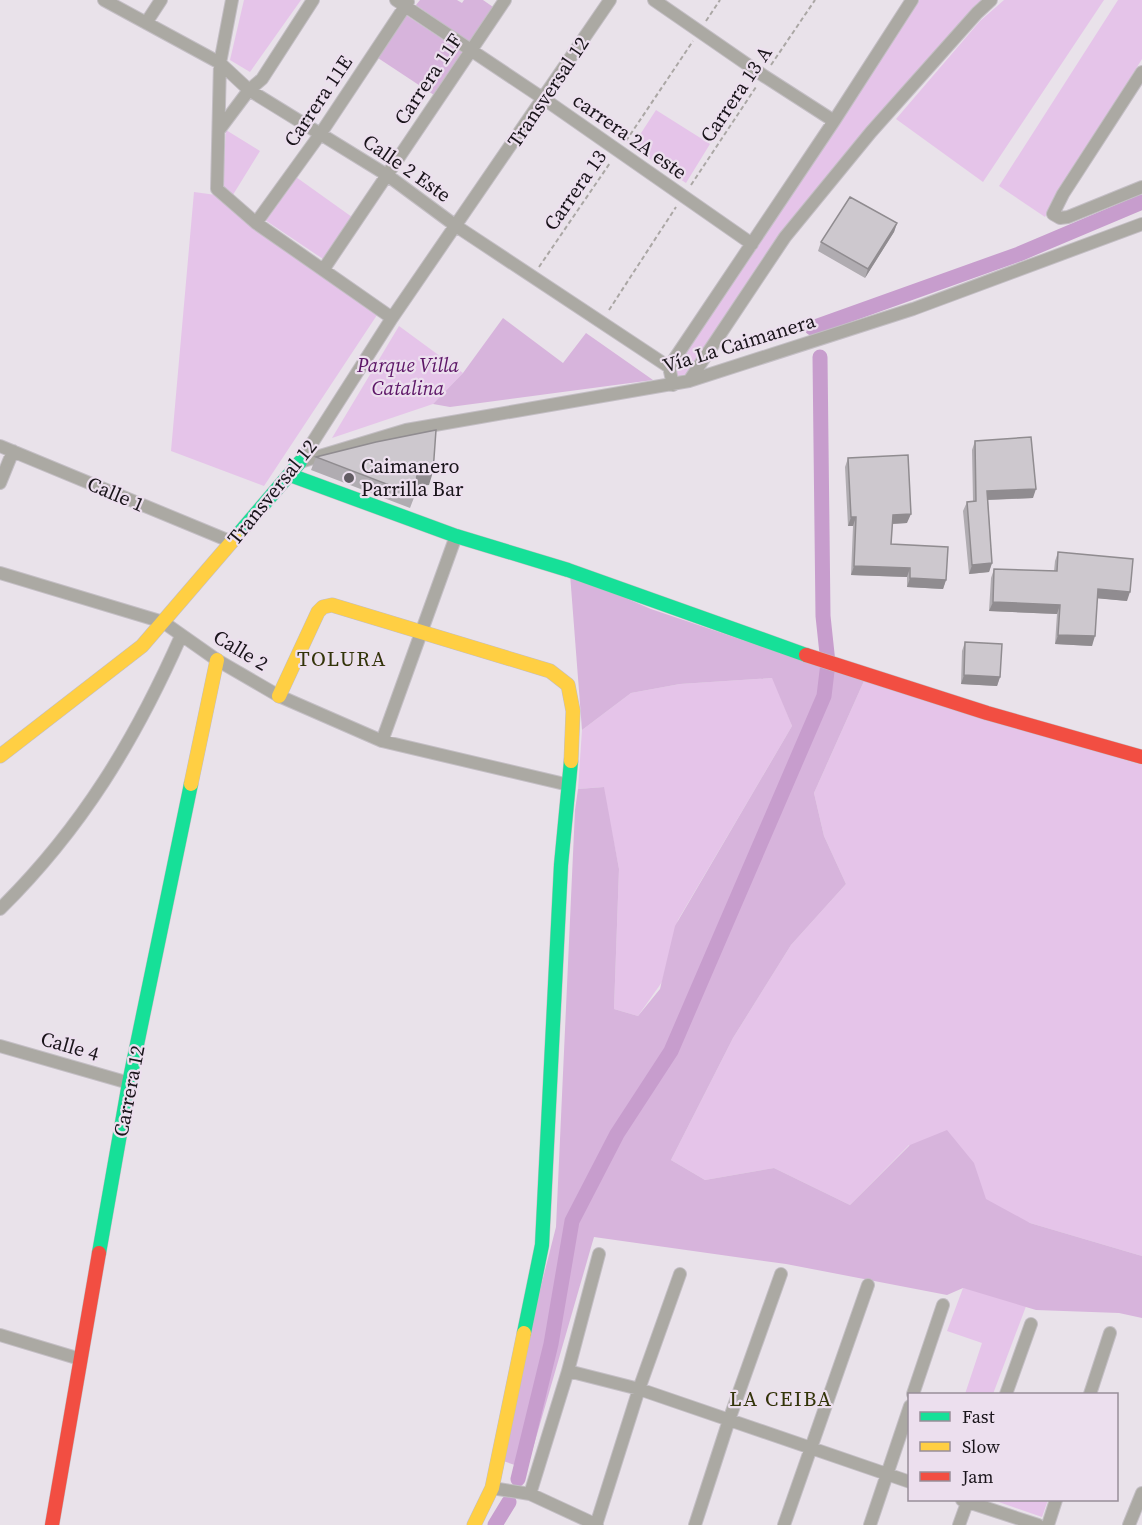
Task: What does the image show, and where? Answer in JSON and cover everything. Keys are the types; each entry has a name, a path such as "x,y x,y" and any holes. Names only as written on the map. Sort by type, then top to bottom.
{"street":[{"name":"Calle 2 Este","path":"104,0 220,63 249,90 387,175 456,226 669,367"},
{"path":"146,23 162,0"},
{"path":"232,0 220,63 217,189 256,224 392,318"},
{"path":"219,130 249,90 262,79 313,0"},
{"name":"Carrera 11F","path":"323,270 505,0"},
{"name":"Transversal 12","path":"0,756 142,646 290,475 392,318 610,0"},
{"path":"654,0 834,121"},
{"path":"689,381 785,237 871,132 991,0"},
{"path":"673,385 669,367 834,121 909,1"},
{"name":"carrera 2A este","path":"404,2 471,51 752,244"},
{"name":"Carrera 11E","path":"256,224 321,133 404,2"},
{"path":"1141,186 1068,217 1060,218 1053,214 1063,194 1142,72"},
{"name":"Vía La Caimanera","path":"300,462 406,430 689,381 913,309 1142,224"},
{"name":"Calle 1","path":"0,446 232,542"},
{"path":"0,483 13,451"},
{"path":"290,475 456,536 568,570 828,663 987,713 1142,757"},
{"path":"382,741 456,536"},
{"name":"Calle 2","path":"0,573 163,622 217,660 279,696 382,741 569,785"},
{"path":"279,696 318,612 323,607 332,605 550,671 568,686 573,711 573,740 561,865 542,1245 492,1488 474,1525"},
{"path":"0,909 60,844 96,795 157,691 182,636"},
{"name":"Carrera 12","path":"51,1525 129,1083 217,660"},
{"name":"Calle 4","path":"0,1046 129,1083"},
{"path":"530,1494 568,1371 598,1254"},
{"path":"695,1525 729,1420 781,1274"},
{"path":"492,1488 530,1494 596,1525 639,1389 680,1275"},
{"path":"784,1525 868,1285"},
{"path":"914,1393 943,1305"},
{"path":"1007,1393 1031,1324"},
{"path":"1091,1393 1110,1333"},
{"path":"0,1335 80,1359"},
{"path":"568,1371 639,1389 908,1482"},
{"path":"870,1525 908,1409"},
{"path":"1129,1525 1142,1492"},
{"path":"959,1525 966,1501"},
{"path":"969,1501 1038,1525"},
{"path":"1048,1525 1056,1501"}],"path":[{"name":"Carrera 13","path":"532,276 720,0"},
{"name":"Carrera 13 A","path":"600,323 815,0"}],"green space":[{"path":"244,0 301,0 250,72 230,60"},
{"path":"914,0 988,0 844,158 688,379 679,381 674,368"},
{"path":"1004,0 1104,0 983,182 896,119 980,21"},
{"path":"1118,0 1142,0 1142,59 1045,217 999,186"},
{"path":"656,110 710,144 686,183 632,147"},
{"path":"226,130 260,151 231,198 222,191"},
{"path":"296,177 352,217 323,259 265,220"},
{"path":"194,192 216,195 377,315 264,486 171,451"},
{"name":"Parque Villa Catalina","path":"399,326 463,373 433,404 332,438"},
{"path":"773,678 792,726 678,920 662,982 638,1016 614,1009 619,869 603,787 578,789 582,730 631,693 680,684"},
{"path":"864,681 1142,765 1142,1256 1030,1223 969,1201 909,1145 850,1205 774,1168 705,1180 671,1160 733,1038 791,945 846,884 824,836 814,793"},
{"path":"963,1288 1028,1301 993,1393 965,1393 982,1343 947,1331"},
{"path":"996,1501 1048,1501 1042,1517"}],"shaded area":[{"path":"420,0 457,0 462,3 464,0 483,0 496,9 472,44 416,5"},
{"path":"406,15 465,54 437,97 378,58"},
{"path":"503,318 563,363 586,333 653,380 450,407 433,404 463,373"},
{"path":"570,574 651,609 864,681 814,793 824,836 846,884 791,945 733,1038 671,1160 705,1180 774,1168 850,1205 910,1145 947,1130 974,1163 986,1199 1030,1223 1142,1256 1142,1318 1119,1313 1036,1310 963,1288 947,1295 786,1264 594,1237 527,1469 497,1459 556,1227 575,810 578,789 604,787 619,869 614,1009 638,1016 660,989 675,926 792,726 772,678 680,684 631,693 582,730"}],"building":[{"path":"850,197 897,223 868,269 821,242"},
{"path":"436,430 433,472 417,473 415,495 316,457 376,442"},
{"path":"1031,437 1036,489 987,491 992,563 972,565 967,502 976,501 975,441"},
{"path":"908,455 911,514 893,515 891,544 948,547 946,580 910,578 910,568 854,566 856,517 851,517 848,458"},
{"path":"1058,552 1133,559 1130,592 1098,589 1095,636 1058,635 1060,605 993,602 994,569 1057,571"},
{"path":"965,642 1002,644 1000,677 964,675"}],"waterway":[{"path":"812,328 1019,254 1142,202"},
{"path":"518,1479 551,1344 572,1221 617,1134 671,1051 824,696 828,663 823,616 820,357"},
{"path":"495,1525 509,1502"}],"traffic: fast":[{"path":"235,538 300,462"},
{"path":"290,475 456,536 568,570 806,655"},
{"path":"524,1333 542,1245 561,865 571,761"},
{"path":"99,1253 129,1083 191,784"}],"traffic: slow":[{"path":"0,756 142,646 235,538"},
{"path":"279,696 318,612 323,607 332,605 550,671 568,685 573,711 571,761"},
{"path":"191,784 217,660"},
{"path":"474,1525 492,1488 524,1333"}],"traffic: jam":[{"path":"806,655 987,713 1142,757"},
{"path":"52,1525 99,1253"}],"place":[{"name":"Caimanero Parrilla Bar","path":"349,478"}],"district":[{"name":"TOLURA","path":"342,659"},
{"name":"LA CEIBA","path":"781,1399"}]}
